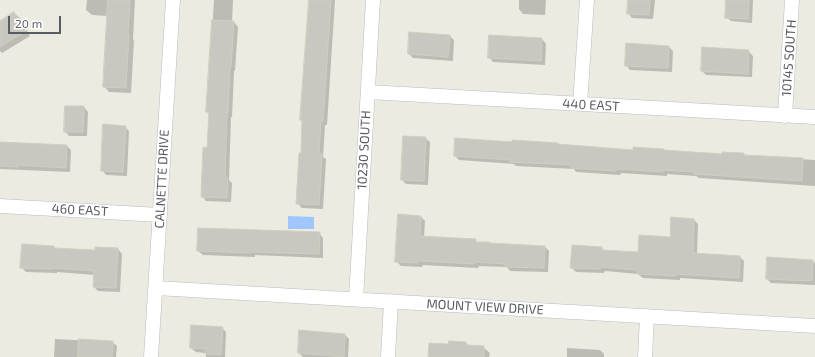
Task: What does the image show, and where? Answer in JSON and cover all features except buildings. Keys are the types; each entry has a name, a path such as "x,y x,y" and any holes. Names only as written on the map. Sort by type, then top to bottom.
{"street":[{"name":"CALNETTE DRIVE","path":"152,357 173,0"},
{"name":"10230 SOUTH","path":"356,299 373,0"},
{"path":"580,104 587,0"},
{"name":"10145 SOUTH","path":"785,116 792,0"},
{"name":"440 EAST","path":"368,92 815,117"},
{"name":"460 EAST","path":"0,206 160,215"},
{"name":"MOUNT VIEW DRIVE","path":"156,288 815,326"},
{"path":"388,357 391,302"},
{"path":"645,357 647,316"}],"water":[{"path":"288,216 314,217 314,229 288,229"}]}
